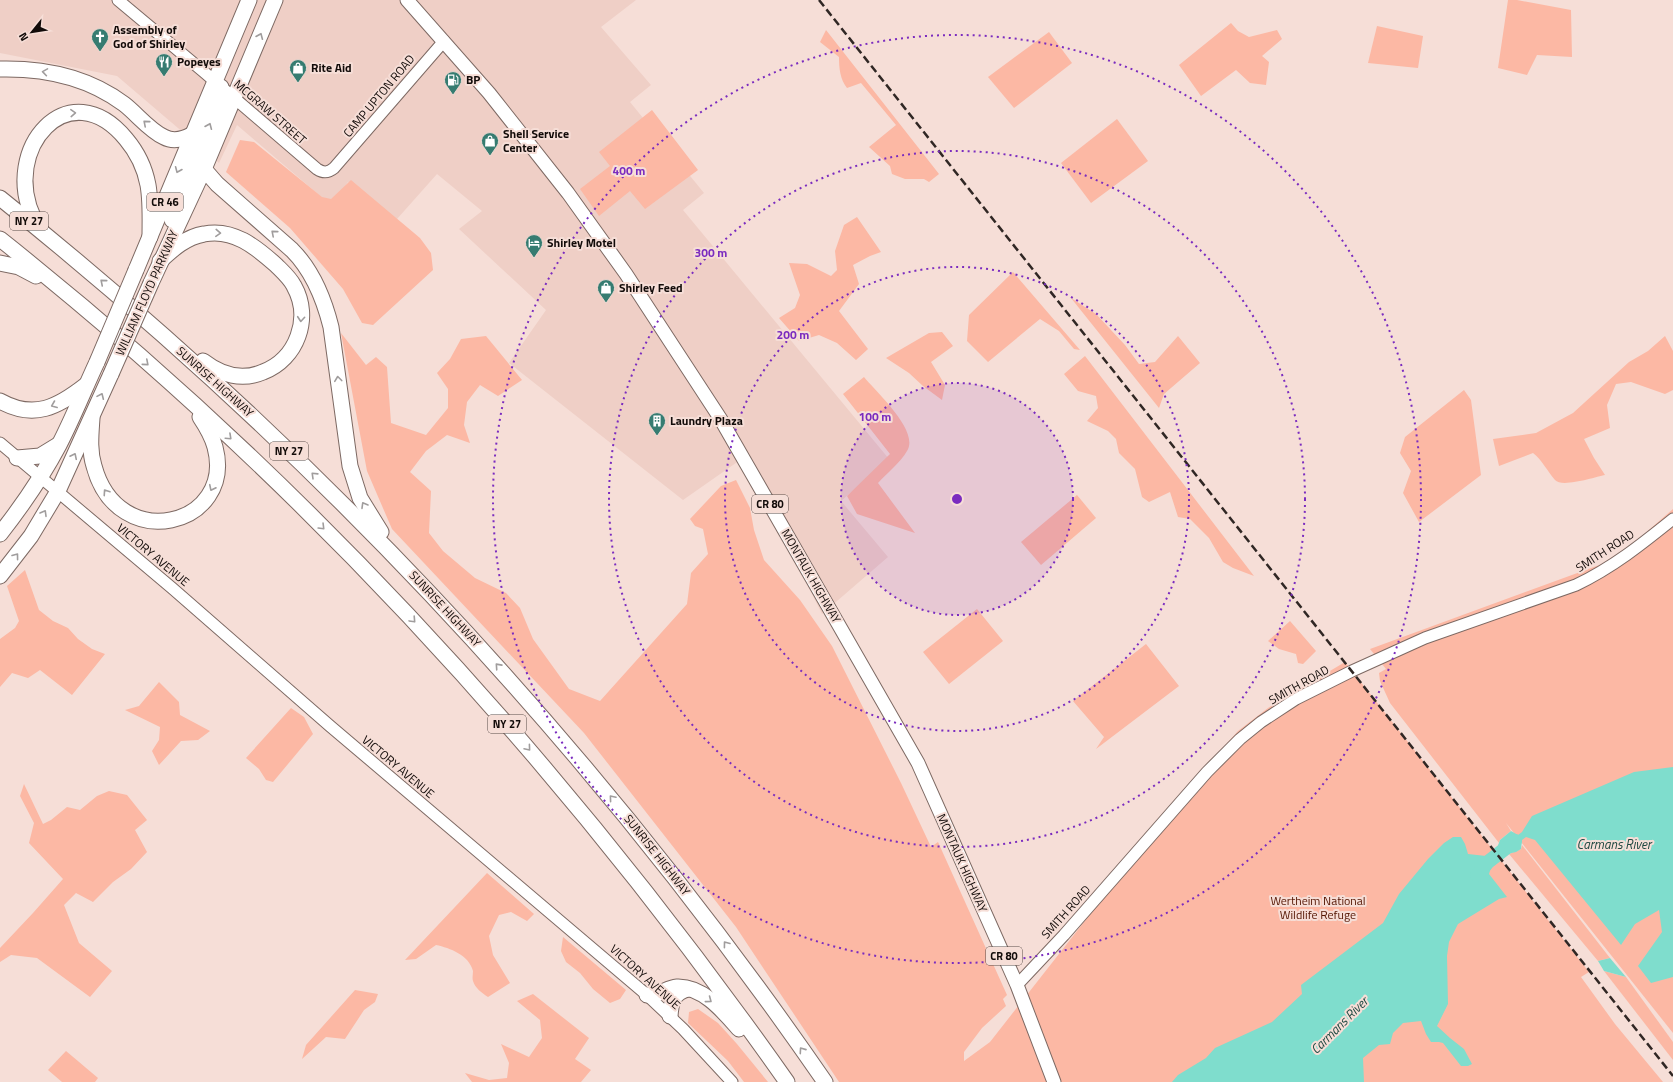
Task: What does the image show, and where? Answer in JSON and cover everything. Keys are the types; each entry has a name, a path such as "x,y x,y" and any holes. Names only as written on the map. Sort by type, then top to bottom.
{"highway":[{"name":"WILLIAM FLOYD PARKWAY","path":"0,534 30,495 59,444 97,362 193,134 218,84 249,0"},
{"name":"WILLIAM FLOYD PARKWAY","path":"0,576 30,536 58,491 92,418 160,261 204,168 275,0"},
{"path":"0,69 32,70 54,73 80,80 108,93 164,137 176,139 193,134"},
{"path":"168,244 175,207 221,100 218,84"},
{"path":"58,245 22,203 15,182 14,167 22,144 36,127 54,116 70,113 87,113 103,120 118,130 132,148 143,169 148,185 150,237"},
{"path":"204,168 217,184 302,260 316,287 330,322 348,455 356,489 375,523 410,572"},
{"name":"SUNRISE HIGHWAY","path":"0,198 164,335 351,510 410,572 528,701 633,824 738,959 825,1082"},
{"path":"160,261 181,243 198,235 211,233 233,235 254,246 286,274 297,292 302,311 298,337 288,354 279,363 268,370 251,375 232,375 219,372 164,335"},
{"name":"NY 27","path":"0,239 75,300 190,401 256,462 375,581 438,648 574,802 658,906 730,1002 786,1082"},
{"path":"0,263 12,265 25,270 75,300"},
{"path":"0,401 22,410 46,409 62,402 86,384"},
{"path":"92,418 92,459 97,476 105,492 117,505 137,518 153,522 169,521 188,514 200,505 210,492 216,477 218,461 215,446 209,431 190,401"},
{"path":"17,458 40,456 59,444"},
{"path":"647,995 661,994 672,988 688,989 705,997 723,1012 786,1082"},
{"path":"670,1016 674,996 688,989"}],"main road":[{"name":"MONTAUK HIGHWAY","path":"407,0 506,113 568,193 626,274 718,414 918,763 1017,985 1054,1082"}],"street":[{"name":"MCGRAW STREET","path":"118,0 316,169 326,172 334,168"},
{"name":"CAMP UPTON ROAD","path":"334,168 444,41"},
{"name":"VICTORY AVENUE","path":"0,443 647,995 699,1045 732,1082"},
{"name":"SMITH ROAD","path":"1017,985 1064,935 1207,772 1240,739 1261,722 1296,699 1352,671 1425,638 1576,585 1597,575 1623,558 1673,520"}],"shaded area":[{"path":"0,0 636,0 601,27 651,85 630,102 704,193 683,210 889,459 841,501 888,557 822,614 746,461 743,458 683,500 509,363 546,310 459,229 482,211 437,174 397,219 348,182 332,206 237,125 219,163 117,76 0,53"}],"green space":[{"path":"1508,0 1517,0 1571,10 1572,57 1537,55 1527,75 1498,68"},
{"path":"1231,23 1238,31 1249,37 1277,30 1282,39 1262,56 1269,62 1266,85 1250,83 1236,70 1201,96 1179,65"},
{"path":"1377,26 1423,36 1418,68 1368,63"},
{"path":"826,30 939,174 929,182 924,179 905,179 892,174 890,166 869,147 896,125 861,83 847,88 840,73 839,57 820,42"},
{"path":"1049,32 1072,63 1014,108 988,77"},
{"path":"652,110 698,170 645,209 630,191 599,216 580,189 610,166 599,152"},
{"path":"1117,119 1148,161 1091,203 1061,163"},
{"path":"240,140 254,142 322,197 331,199 351,180 420,238 431,253 433,270 373,325 362,323 343,289 290,228 226,172"},
{"path":"857,217 881,252 853,265 859,284 839,311 868,349 856,360 837,343 819,335 799,341 779,318 795,308 800,295 789,263 807,264 831,276 837,270 835,251 844,225"},
{"path":"1013,272 1080,350 1074,349 1059,331 1040,319 988,362 967,341 969,315"},
{"path":"1071,298 1096,314 1125,345 1139,364 1155,362 1178,336 1200,363 1164,394 1159,408"},
{"path":"942,332 953,346 931,362 945,385 942,400 909,373 886,358 929,333"},
{"name":"Wertheim National Wildlife Refuge","path":"341,333 366,365 376,357 387,367 391,423 426,435 448,408 448,389 437,373 450,359 461,339 486,336 522,380 498,396 480,385 467,402 464,425 470,443 447,435 426,451 410,472 431,491 429,533 443,551 475,578 506,593 520,608 533,639 569,689 600,701 687,604 691,573 708,554 703,529 695,526 690,519 721,486 736,480 750,508 754,530 764,560 800,600 832,646 901,783 931,847 938,842 1007,995 1003,999 1006,1006 982,1028 964,1052 964,1061 990,1042 1095,908 1139,856 1208,765 1238,731 1268,708 1345,662 1589,972 1581,977 1615,1024 1663,1082 839,1082 736,927 584,733 392,529 367,471"},
{"path":"1665,336 1673,351 1673,390 1665,394 1631,382 1616,384 1607,405 1610,428 1584,439 1605,475 1587,480 1564,483 1559,482 1555,480 1540,459 1533,453 1499,466 1493,439 1536,433 1573,413 1629,362 1648,351"},
{"path":"1085,356 1254,576 1233,568 1223,562 1209,538 1190,519 1178,517 1170,492 1149,502 1142,497 1135,469 1119,453 1116,439 1108,431 1087,421 1098,408 1096,396 1078,391 1064,374"},
{"path":"864,377 895,412 907,433 909,443 907,451 897,464 878,483 915,533 857,514 847,496 890,454 843,394"},
{"path":"1464,390 1471,400 1481,475 1419,522 1403,493 1411,471 1400,453 1405,437"},
{"path":"1077,495 1096,518 1041,565 1021,542"},
{"path":"1673,509 1673,1033 1506,823 1511,831 1500,840 1499,843 1390,703 1380,681 1379,673 1386,669 1370,649 1602,564 1634,543"},
{"path":"25,570 39,610 53,621 68,628 78,639 92,649 105,654 72,695 40,670 28,678 12,673 0,687 0,639 15,628 19,621 7,586"},
{"path":"977,609 1003,641 949,684 923,652"},
{"path":"1290,621 1316,651 1303,664 1298,663 1296,654 1279,649 1268,641"},
{"path":"1146,644 1179,686 1096,749 1104,737 1073,701"},
{"path":"159,682 179,702 180,715 210,731 198,740 181,741 159,765 152,751 159,740 160,727 125,710 139,706"},
{"path":"291,708 304,717 313,734 273,782 266,780 259,769 246,758"},
{"path":"24,784 43,824 51,820 67,807 80,810 97,796 109,791 127,795 147,820 135,830 147,852 131,869 113,882 93,902 76,893 64,905 79,943 112,971 90,997 37,958 11,955 0,962 0,948 63,879 29,843 34,823 20,796"},
{"path":"1522,845 1610,958 1598,961 1509,854 1521,849"},
{"path":"487,873 534,914 527,921 511,912 499,915 489,936 493,955 510,983 488,997 475,986 471,965 453,950 436,945 416,959 405,960"},
{"path":"563,937 626,990 620,999 610,1003 593,989 580,973 566,962 561,951"},
{"path":"1604,971 1626,977 1673,1042 1673,1060"},
{"path":"355,990 378,994 375,1002 364,1010 345,1039 326,1037 302,1059 306,1045"},
{"path":"533,994 589,1038 575,1059 591,1070 581,1082 472,1082 465,1073 489,1080 507,1078 509,1063 501,1044 529,1057 542,1038 540,1020 517,1001"},
{"path":"698,1009 718,1023 768,1082 744,1082 728,1061 688,1023 689,1012"},
{"path":"66,1051 98,1078 95,1082 62,1082 48,1070"}],"water":[{"name":"Carmans River","path":"1673,767 1673,977 1651,983 1638,966 1662,932 1659,910 1635,924 1621,945 1535,840 1526,837 1522,840 1521,849 1516,852 1503,855 1497,848 1500,840 1511,831 1518,835 1522,832 1532,816 1634,772"},
{"path":"1453,837 1461,837 1468,854 1486,856 1492,864 1489,874 1507,897 1499,899 1458,924 1449,942 1447,956 1448,1004 1437,1026 1464,1049 1472,1064 1468,1066 1461,1066 1443,1043 1431,1042 1421,1021 1403,1023 1393,1033 1390,1044 1379,1045 1363,1058 1364,1082 1172,1082 1178,1075 1206,1058 1215,1048 1272,1022 1302,994 1301,985 1383,923 1399,894 1428,859 1444,843"},
{"path":"1610,958 1626,977 1604,971 1598,961"}],"waterway":[{"name":"Carmans River","path":"1477,875 1488,862 1515,841"}],"railway":[{"path":"819,0 1673,1076"}],"place":[{"name":"Assembly of God of Shirley","path":"100,52"},
{"name":"Popeyes","path":"164,77"},
{"name":"Rite Aid","path":"298,83"},
{"name":"BP","path":"453,95"},
{"name":"Shell Service Center","path":"490,156"},
{"name":"Shirley Motel","path":"534,258"},
{"name":"Shirley Feed","path":"606,303"},
{"name":"Laundry Plaza","path":"657,436"}]}
